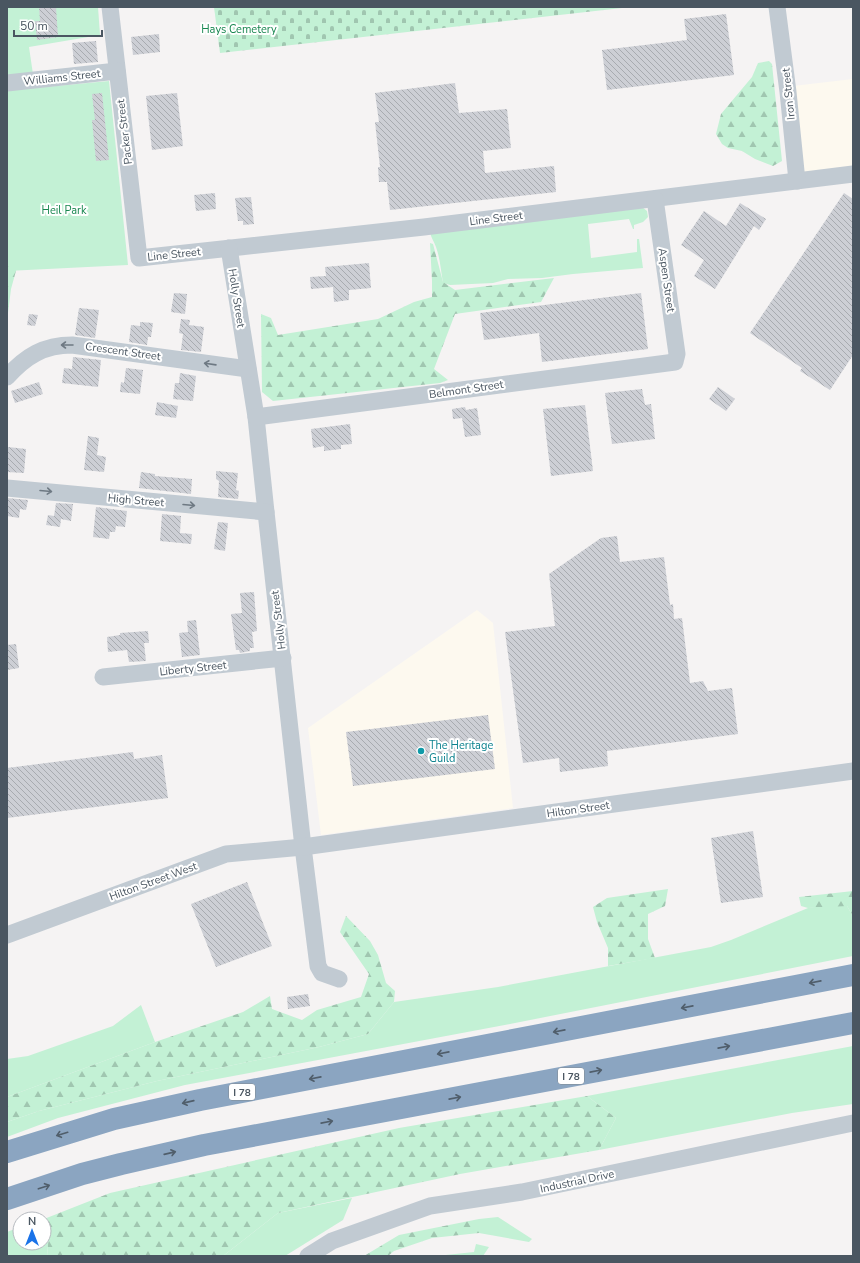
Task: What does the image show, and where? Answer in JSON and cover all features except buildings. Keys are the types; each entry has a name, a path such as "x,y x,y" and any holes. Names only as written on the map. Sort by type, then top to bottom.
{"highway":[{"name":"I 78","path":"7,1152 114,1119 200,1100 853,975"},
{"name":"I 78","path":"7,1198 90,1172 204,1145 853,1023"}],"street":[{"name":"Packer Street","path":"110,7 139,258"},
{"name":"Iron Street","path":"777,7 788,92 797,181"},
{"name":"Williams Street","path":"7,83 117,71"},
{"name":"Line Street","path":"139,258 424,227 853,174"},
{"name":"Aspen Street","path":"655,199 677,354 675,362"},
{"name":"Holly Street","path":"229,248 256,417 303,846 318,966 322,973 339,979"},
{"name":"Crescent Street","path":"7,377 16,366 40,350 58,345 72,344 248,369"},
{"name":"Belmont Street","path":"256,417 675,362"},
{"name":"High Street","path":"7,488 266,512"},
{"name":"Liberty Street","path":"103,677 283,658"},
{"name":"Hilton Street","path":"303,846 853,771"},
{"name":"Hilton Street West","path":"7,935 226,854 303,846"},
{"name":"Industrial Drive","path":"308,1256 332,1242 430,1206 522,1192 853,1123"}],"shaded area":[{"path":"853,79 853,167 803,173 793,86"},
{"path":"477,610 493,623 513,808 321,835 308,728"}],"green space":[{"name":"Heil Park","path":"7,7 98,7 100,35 29,47 35,88 109,81 128,265 7,271"},
{"name":"Hays Cemetery","path":"214,7 631,7 220,53"},
{"path":"769,61 772,64 782,161 773,166 755,159 742,151 728,148 722,144 716,134 721,114 752,77 758,63"},
{"path":"642,207 647,211 648,217 643,222 634,225 634,229 629,219 588,224 591,258 637,252 637,239 639,239 643,268 542,278 508,279 493,283 450,285 443,283 436,247 430,232"},
{"path":"430,243 433,244 443,282 455,290 554,278 541,302 455,314 434,369 448,380 440,383 273,401 262,392 261,314 271,318 278,335 378,319 414,302 432,297"},
{"path":"7,259 19,260 11,289 7,321"},
{"path":"668,889 665,906 648,914 648,939 655,958 608,966 608,948 597,922 593,907 607,898"},
{"path":"853,891 853,916 847,906 808,908 801,906 799,897"},
{"path":"822,906 847,906 853,916 853,956 510,1024 185,1085 58,1118 7,1137 7,1122 39,1111 157,1081 319,1047 368,1034 394,1002 498,987 711,947 808,908"},
{"path":"346,916 370,941 378,955 386,983 395,991 394,1002 368,1034 319,1047 157,1081 39,1111 7,1122 7,1097 155,1042 243,1012 270,996 272,1009 302,1020 317,1010 361,997 369,974 340,932"},
{"path":"141,1005 155,1042 7,1097 7,1059 28,1056 113,1026"},
{"path":"853,1046 853,1104 792,1113 599,1150 616,1118 587,1096"},
{"path":"587,1096 616,1118 599,1150 460,1174 278,1213 223,1256 47,1256 47,1251 52,1251 52,1216 110,1193 399,1128"},
{"path":"352,1198 343,1220 285,1256 223,1256 278,1213"},
{"path":"498,1217 532,1239 529,1242 479,1233 479,1219"},
{"path":"479,1219 479,1233 432,1238 394,1251 388,1256 364,1256 399,1235"},
{"path":"12,1230 12,1251 47,1251 47,1256 7,1256 7,1232"},
{"path":"476,1244 489,1247 483,1256 436,1256 474,1252"}],"place":[{"name":"The Heritage Guild","path":"421,751"}]}
